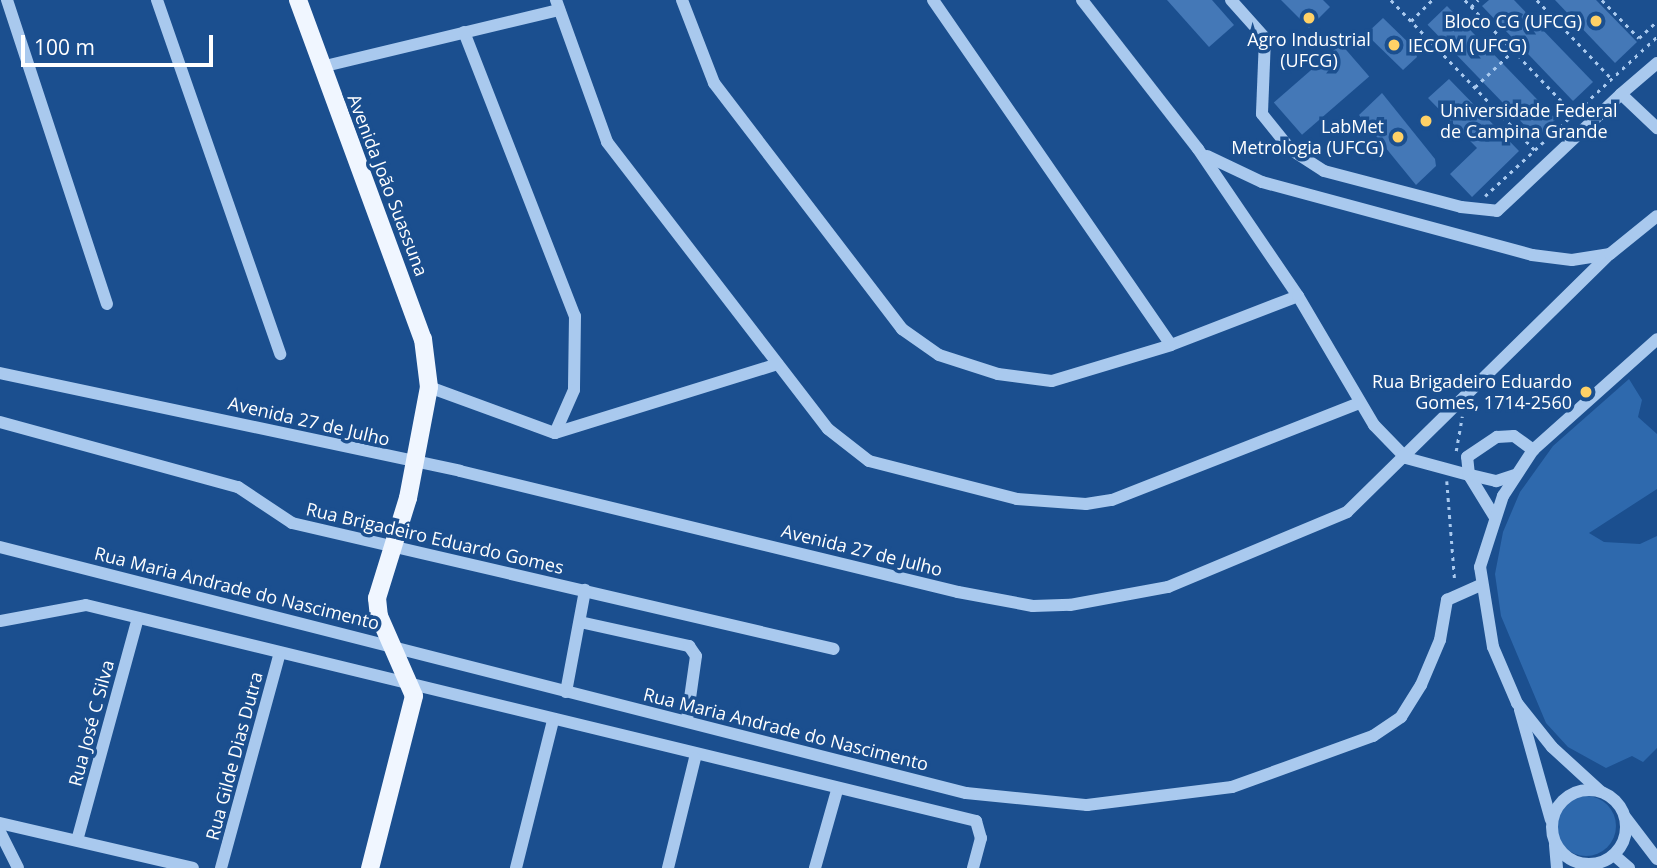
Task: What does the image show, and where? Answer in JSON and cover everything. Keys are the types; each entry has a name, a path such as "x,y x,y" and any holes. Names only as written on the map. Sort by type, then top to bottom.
{"main road":[{"name":"Avenida João Suassuna","path":"298,0 320,66 423,339 429,387 414,462 377,605 413,688"},
{"path":"370,868 413,688"}],"street":[{"path":"7,0 107,304"},
{"path":"157,0 280,354"},
{"path":"682,0 714,83 902,329 919,342 998,374 1052,381 1171,345 1298,296"},
{"path":"933,0 1171,345"},
{"path":"1082,0 1198,149 1298,296 1360,403 1406,458 1453,466 1486,481 1515,475"},
{"path":"1231,0 1265,38 1262,114 1290,149 1324,171 1470,209 1497,211 1657,63"},
{"path":"320,66 464,33 557,5 607,142 828,429 869,461 1054,505 1112,500 1360,403"},
{"path":"464,33 575,316 575,390 555,433"},
{"path":"1621,94 1657,128"},
{"path":"1198,149 1262,182 1532,256 1572,260 1610,254"},
{"name":"Avenida 27 de Julho","path":"0,373 414,462 1033,606 1168,587 1311,532 1347,512 1406,458 1466,395 1610,254 1657,216"},
{"path":"1557,868 1551,823 1517,703 1493,647 1479,586 1494,516 1515,475 1534,450 1657,339"},
{"path":"429,387 555,433 778,364"},
{"name":"Rua Brigadeiro Eduardo Gomes","path":"0,422 238,487 283,521 834,649"},
{"path":"1494,516 1469,475 1467,457 1497,437 1514,436 1534,450"},
{"name":"Rua Maria Andrade do Nascimento","path":"0,547 399,654 687,719 1007,800 1132,804 1189,796 1288,771 1392,725 1421,685 1440,639 1445,604 1455,593"},
{"path":"1455,593 1479,586"},
{"path":"566,692 585,590"},
{"path":"0,621 86,605 695,758 976,821 981,828 973,868"},
{"name":"Rua José C Silva","path":"78,836 138,618"},
{"path":"580,622 689,646 696,656 687,719"},
{"name":"Rua Gilde Dias Dutra","path":"221,868 280,653"},
{"path":"1517,703 1552,747 1625,817 1657,859"},
{"path":"516,868 554,721"},
{"path":"668,868 695,758"},
{"path":"816,868 837,790"},
{"path":"1551,823 1564,798 1600,791"},
{"path":"1554,842 1577,863 1596,866 1614,855 1625,838 1625,817"},
{"path":"0,823 78,836 193,868"},
{"path":"0,832 18,868"},
{"path":"1614,855 1629,868"}],"path":[{"path":"1391,0 1535,150"},
{"path":"1411,21 1432,0"},
{"path":"1465,0 1574,114"},
{"path":"1471,7 1478,0"},
{"path":"1537,0 1612,79"},
{"path":"1602,0 1647,46"},
{"path":"1639,38 1657,21"},
{"path":"1470,209 1657,37"},
{"path":"1475,87 1513,51"},
{"path":"1455,593 1446,485 1453,466 1466,395"}],"shaded area":[{"path":"1629,379 1642,400 1638,417 1657,434 1657,489 1589,533 1604,542 1640,544 1657,536 1657,748 1643,762 1632,756 1606,768 1568,747 1546,723 1501,616 1495,574 1503,532 1520,492 1553,446"},
{"path":"1586,796 1603,801 1611,809 1616,826 1611,843 1603,851 1586,856 1569,851 1561,843 1556,826 1561,809 1569,801"}],"building":[{"path":"1167,0 1212,0 1234,25 1209,47"},
{"name":"Agro Industrial (UFCG)","path":"1281,0 1323,0 1330,7 1309,28"},
{"path":"1489,0 1514,0 1593,82 1573,101 1482,6"},
{"name":"Bloco CG (UFCG)","path":"1555,0 1596,0 1637,42 1615,63"},
{"path":"1447,6 1556,119 1537,138 1428,25"},
{"name":"IECOM (UFCG)","path":"1383,18 1414,48 1417,57 1403,70 1366,34"},
{"path":"1341,44 1369,76 1302,135 1274,102"},
{"path":"1449,79 1519,151 1472,197 1450,174 1477,148 1428,98"},
{"name":"LabMet Metrologia (UFCG)","path":"1382,93 1435,159 1436,166 1416,185 1359,115"}],"place":[{"name":"Agro Industrial (UFCG)","path":"1309,18"},
{"name":"Bloco CG (UFCG)","path":"1596,21"},
{"name":"IECOM (UFCG)","path":"1394,45"},
{"name":"Universidade Federal de Campina Grande","path":"1426,121"},
{"name":"LabMet Metrologia (UFCG)","path":"1398,137"},
{"name":"Rua Brigadeiro Eduardo Gomes, 1714-2560","path":"1586,392"}]}
